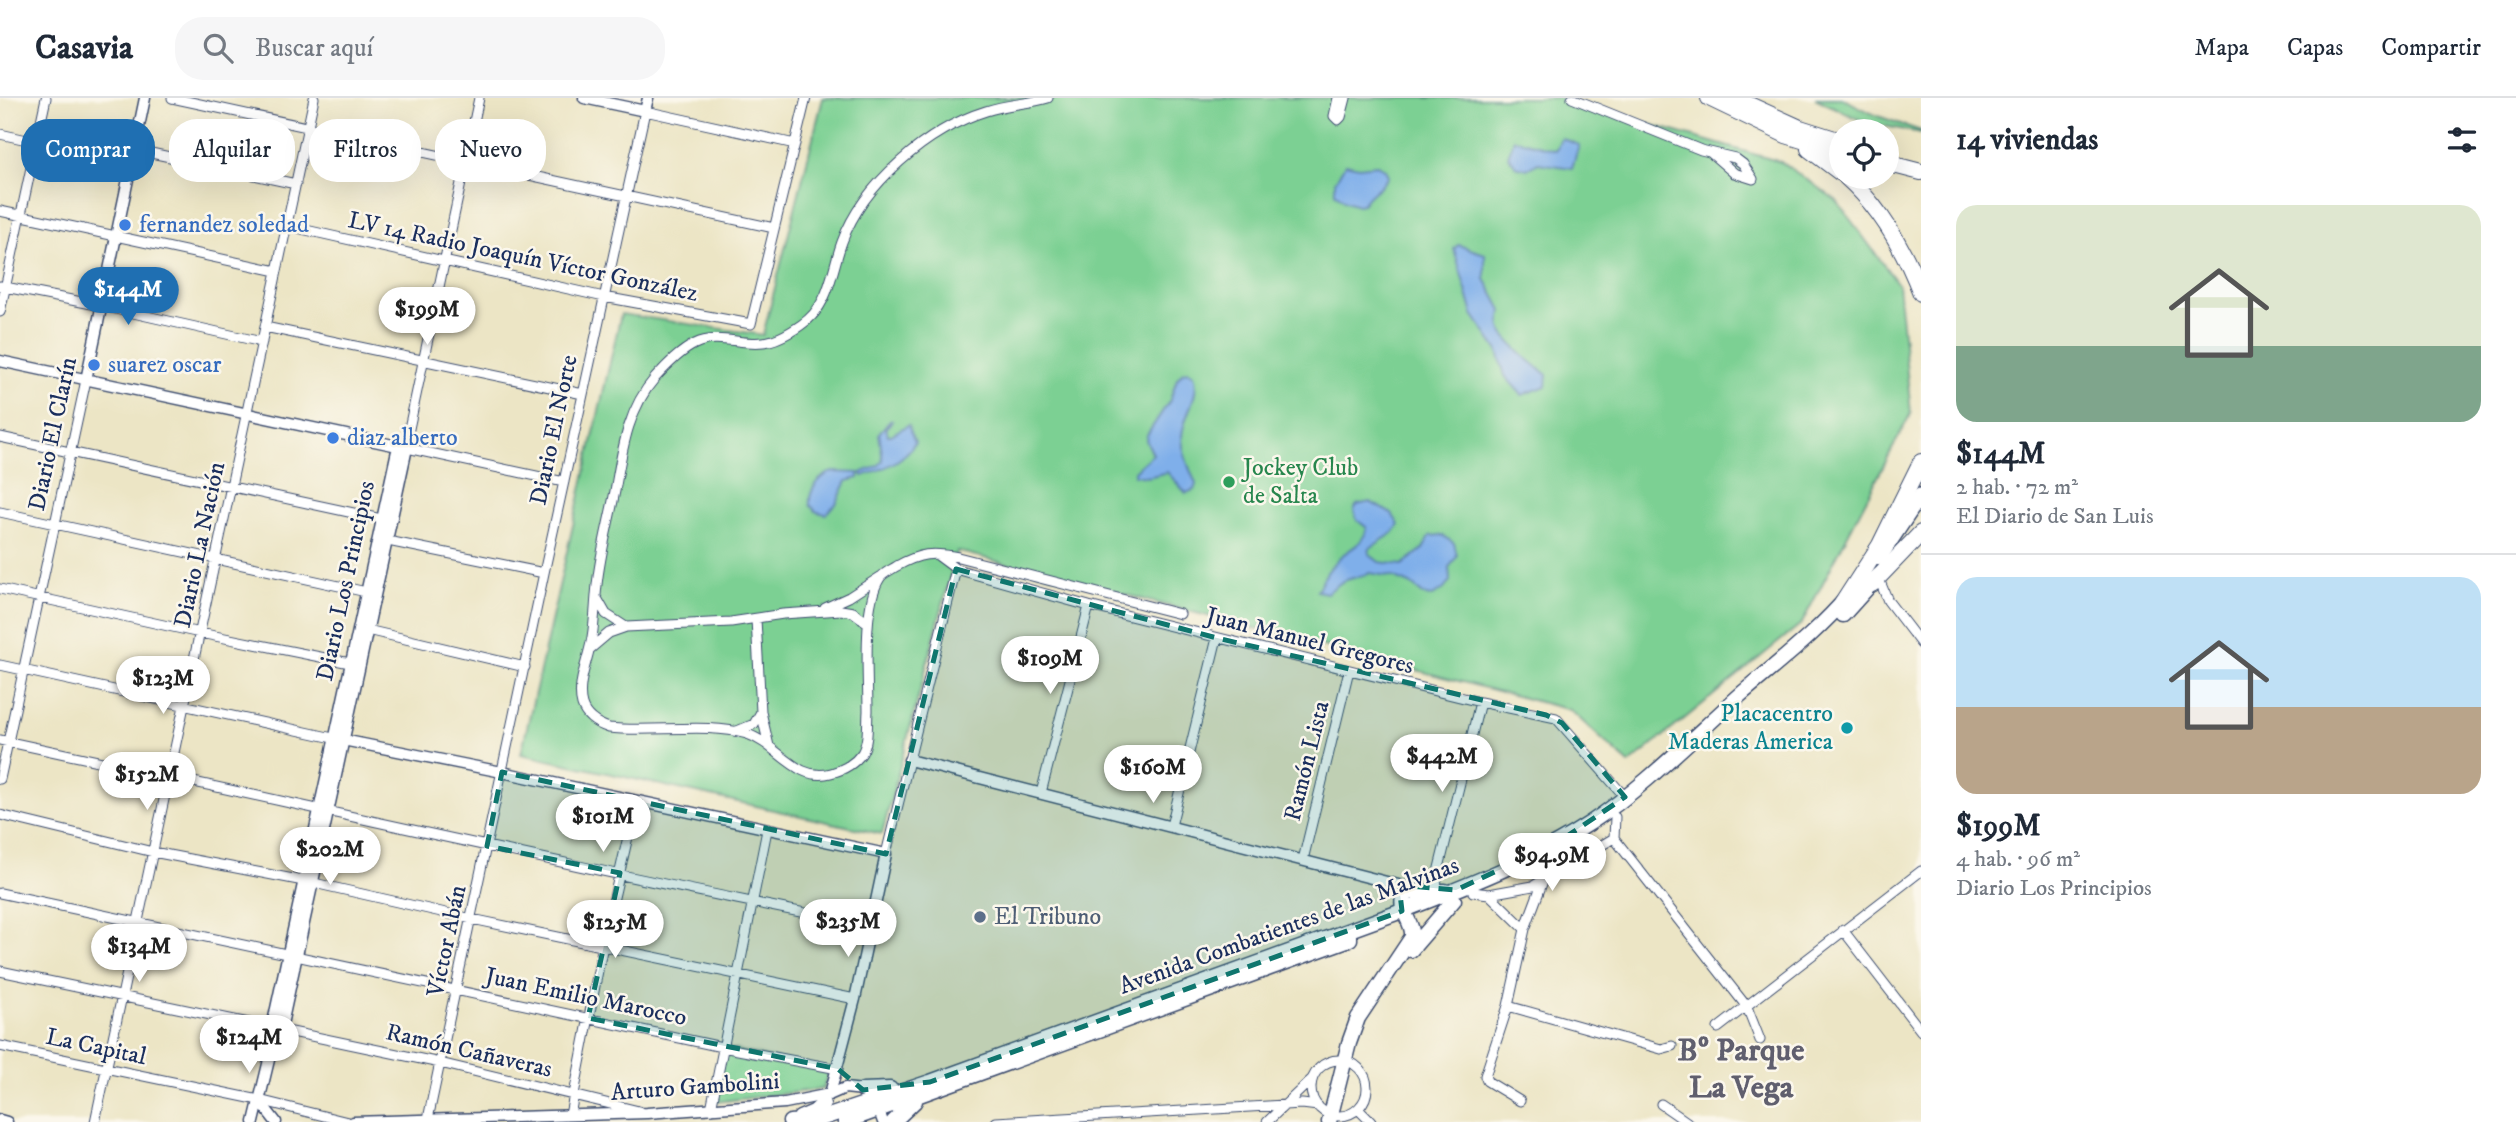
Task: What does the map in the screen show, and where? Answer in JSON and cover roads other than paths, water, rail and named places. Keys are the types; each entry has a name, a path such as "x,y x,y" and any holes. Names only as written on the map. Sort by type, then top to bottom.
{"highway":[{"path":"1709,98 1786,135 1829,163"},
{"path":"1734,98 1800,128 1829,137"},
{"path":"1786,135 1829,148"},
{"path":"1899,155 1921,160"},
{"path":"1899,166 1921,172"},
{"path":"1857,189 1889,227 1921,293"},
{"path":"1842,604 1880,545 1920,463"},
{"path":"1876,581 1921,533"}],"main road":[{"name":"Avenida Combatientes de las Malvinas","path":"845,1122 872,1102 1403,911 1455,895 1557,843 1591,823 1625,797 1842,604 1881,556 1921,495"},
{"name":"Avenida Combatientes de las Malvinas","path":"1455,895 1481,893 1548,859 1615,817 1815,642 1876,581 1921,512"},
{"path":"1333,1119 1363,1007 1412,937 1413,932 1403,911 1406,894 1429,891 1455,895"},
{"path":"1347,1061 1371,1010 1417,942 1455,895"},
{"name":"Avenida Combatientes de las Malvinas","path":"788,1122 823,1110 920,1096 1403,911"},
{"path":"1403,911 1419,926 1437,917"},
{"path":"893,1122 920,1096"}],"street":[{"path":"41,119 46,98"},
{"name":"Diario El Clarín","path":"141,119 145,98"},
{"path":"172,98 435,154"},
{"name":"Diario La Nación","path":"94,1122 314,98"},
{"name":"Diario Los Principios","path":"475,119 479,98"},
{"path":"584,98 795,144"},
{"name":"Diario El Norte","path":"502,772 648,98"},
{"path":"546,179 774,228 806,98"},
{"path":"881,576 868,623 867,729 864,748 856,760 833,773 817,775 798,768 769,746 736,732 618,729 601,725 591,719 581,703 600,571 628,429 640,398 656,377 696,343 723,339 765,342 800,326 821,307 844,236 856,215 890,172 932,136 960,121 999,107 1048,98"},
{"path":"1338,98 1334,116 1338,120 1346,98"},
{"path":"1573,98 1711,153"},
{"path":"0,134 21,139"},
{"path":"155,154 296,184"},
{"path":"0,312 3,287 27,182"},
{"name":"Diario El Clarín","path":"0,779 4,741 24,670 128,182"},
{"name":"Diario Los Principios","path":"254,1122 463,182"},
{"path":"0,211 277,271"},
{"name":"LV 14 Radio Joaquín Víctor González","path":"288,226 604,297 751,324 774,228"},
{"path":"3,287 262,342"},
{"path":"265,327 583,394"},
{"path":"0,361 404,444 564,482"},
{"path":"0,437 386,521"},
{"path":"0,512 371,592"},
{"path":"382,540 544,573"},
{"path":"823,1110 838,1069 886,854 956,569 934,553"},
{"path":"818,611 849,597 903,563 920,555 934,553 1180,614"},
{"name":"Juan Manuel Gregores","path":"956,569 1089,606 1556,719 1625,797"},
{"path":"1876,581 1921,644"},
{"path":"0,589 355,664"},
{"name":"Diario Los Principios","path":"355,664 367,630 371,592"},
{"path":"597,597 606,614 626,627"},
{"path":"1041,793 1089,606"},
{"path":"590,649 609,633 626,627 848,610 868,623"},
{"path":"757,619 761,712 769,746"},
{"path":"367,630 525,667"},
{"path":"1171,826 1217,638"},
{"path":"0,665 886,854"},
{"name":"Ramón Lista","path":"1303,860 1349,670"},
{"path":"909,760 1429,891 1437,876 1480,702"},
{"path":"736,732 754,724 761,712"},
{"path":"4,741 753,903 871,926"},
{"name":"Víctor Abán","path":"428,1119 502,772"},
{"path":"570,1115 587,1018 636,802"},
{"path":"0,816 153,852 309,882 855,999"},
{"path":"1615,817 1614,838 1747,1007 1760,1040"},
{"path":"711,1109 767,830"},
{"path":"1481,893 1533,886 1614,838"},
{"path":"1718,1028 1921,871"},
{"path":"1520,1101 1487,1082 1485,1076 1508,1006 1525,929 1543,881"},
{"path":"1389,882 1399,894 1403,911"},
{"path":"1481,893 1525,929"},
{"name":"Juan Emilio Marocco","path":"0,894 722,1047 838,1069"},
{"path":"1843,930 1921,1031"},
{"name":"Ramón Cañaveras","path":"0,971 440,1063 648,1113"},
{"path":"1508,1006 1661,1049 1672,1046"},
{"name":"La Capital","path":"0,1046 260,1100 351,1122"},
{"path":"1267,1122 1328,1062 1347,1061 1364,1074 1367,1083 1364,1102 1358,1109 1333,1119 1318,1106 1311,1089 1312,1079"},
{"path":"838,1069 872,1102"},
{"name":"Arturo Gambolini","path":"351,1122 648,1113 785,1103 823,1110 845,1088 872,1102"},
{"path":"260,1100 276,1122"},
{"path":"1661,1104 1686,1122"},
{"path":"996,1122 1284,1105 1318,1106"},
{"path":"1358,1109 1371,1122"},
{"path":"0,1121 7,1122"}],"water":[{"path":"1561,138 1579,145 1572,168 1538,163 1527,169 1516,166 1508,156 1514,139 1556,150"},
{"path":"1345,164 1359,167 1377,165 1385,169 1388,176 1363,204 1358,205 1335,193 1335,182"},
{"path":"1458,245 1485,254 1485,279 1502,310 1500,324 1503,334 1520,353 1547,375 1546,386 1522,395 1505,376 1498,351 1473,314 1454,249"},
{"path":"1188,371 1194,375 1196,383 1194,398 1183,428 1182,442 1196,484 1194,490 1186,493 1167,472 1148,477 1134,475 1134,471 1153,454 1146,440 1147,435 1170,400 1177,379 1183,372"},
{"path":"892,421 886,428 888,435 908,425 915,442 899,459 863,476 861,473 883,461 879,433"},
{"path":"833,472 859,473 859,478 847,481 836,504 826,514 817,512 810,505 813,489 824,476"},
{"path":"1370,502 1392,514 1399,525 1393,533 1370,548 1369,554 1379,562 1402,565 1423,549 1430,536 1442,535 1454,543 1457,556 1449,568 1450,581 1444,589 1431,597 1426,596 1410,584 1393,577 1370,573 1343,581 1327,593 1317,591 1333,564 1363,538 1367,528 1357,520 1354,510 1357,505"}],"place":[{"name":"fernandez soledad","path":"125,225"},
{"name":"suarez oscar","path":"94,365"},
{"name":"diaz alberto","path":"333,438"},
{"name":"Jockey Club de Salta","path":"1229,482"},
{"name":"Placacentro Maderas America","path":"1847,728"},
{"name":"El Tribuno","path":"980,917"}],"district":[{"name":"Bº Parque La Vega","path":"1741,1070"}]}
